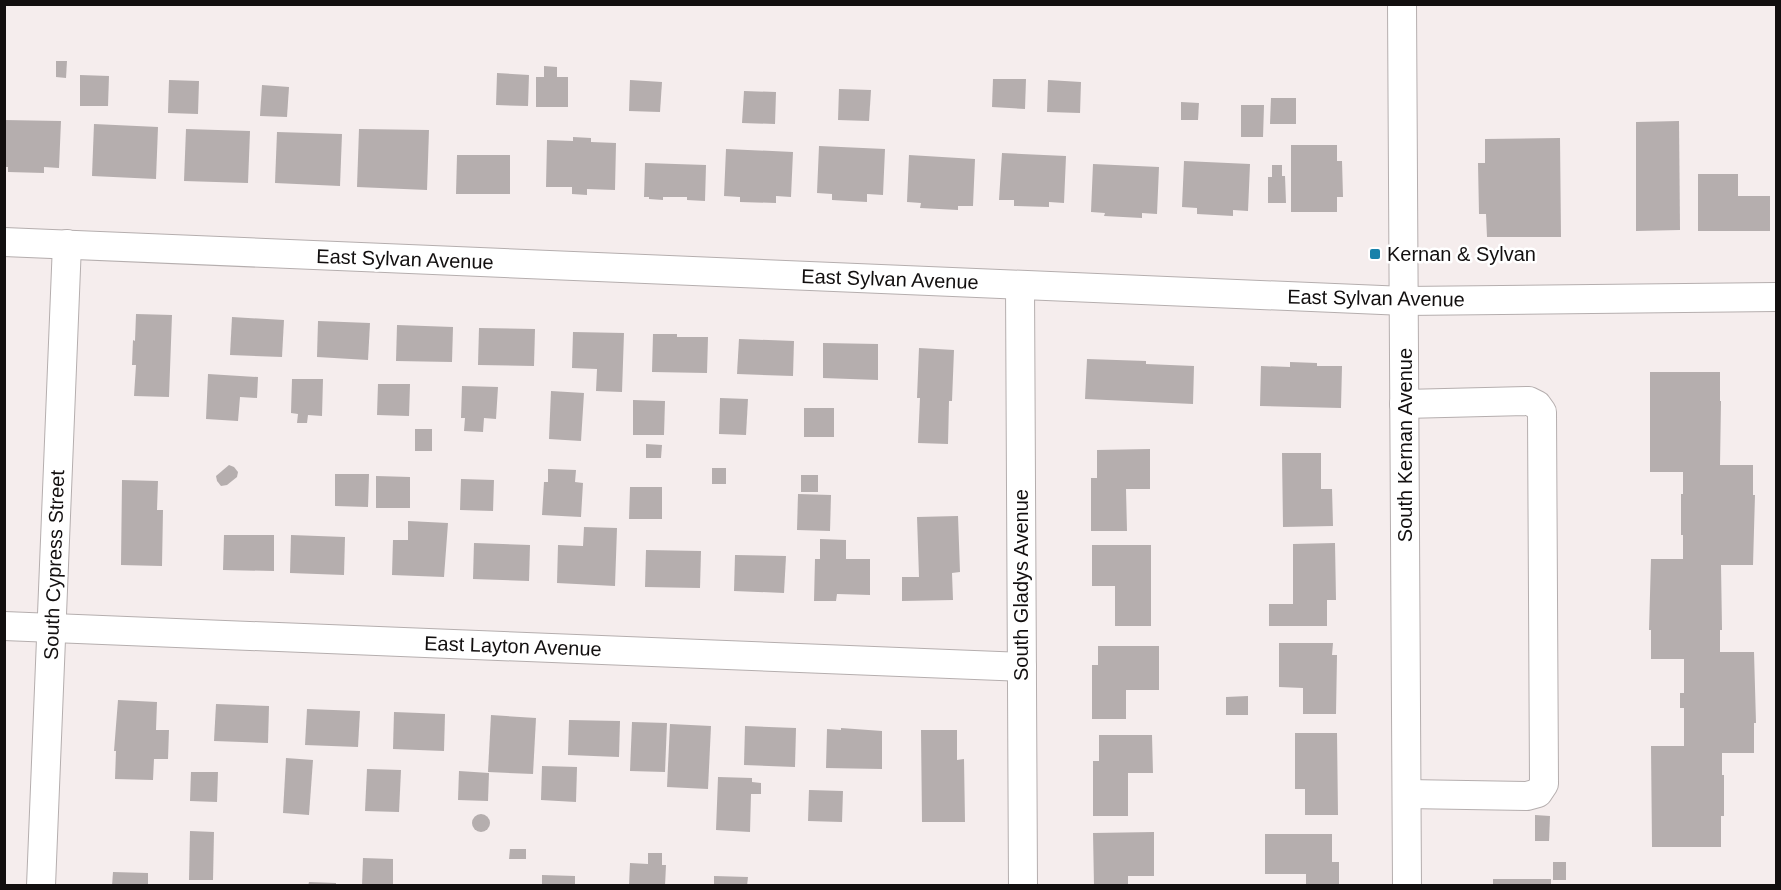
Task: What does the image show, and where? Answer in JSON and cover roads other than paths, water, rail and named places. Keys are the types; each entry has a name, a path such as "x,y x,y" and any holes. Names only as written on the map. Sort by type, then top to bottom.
{"street":[{"name":"South Kernan Avenue","path":"1402,4 1407,885"},
{"name":"East Sylvan Avenue","path":"4,242 1405,301 1776,297"},
{"name":"South Cypress Street","path":"41,885 67,244"},
{"name":"South Gladys Avenue","path":"1020,285 1023,885"},
{"path":"1404,404 1529,401 1537,405 1542,412 1544,784 1538,793 1527,796 1407,794"},
{"name":"East Layton Avenue","path":"4,626 1022,667"}],"place":[{"name":"Kernan & Sylvan","path":"1375,254"}]}
